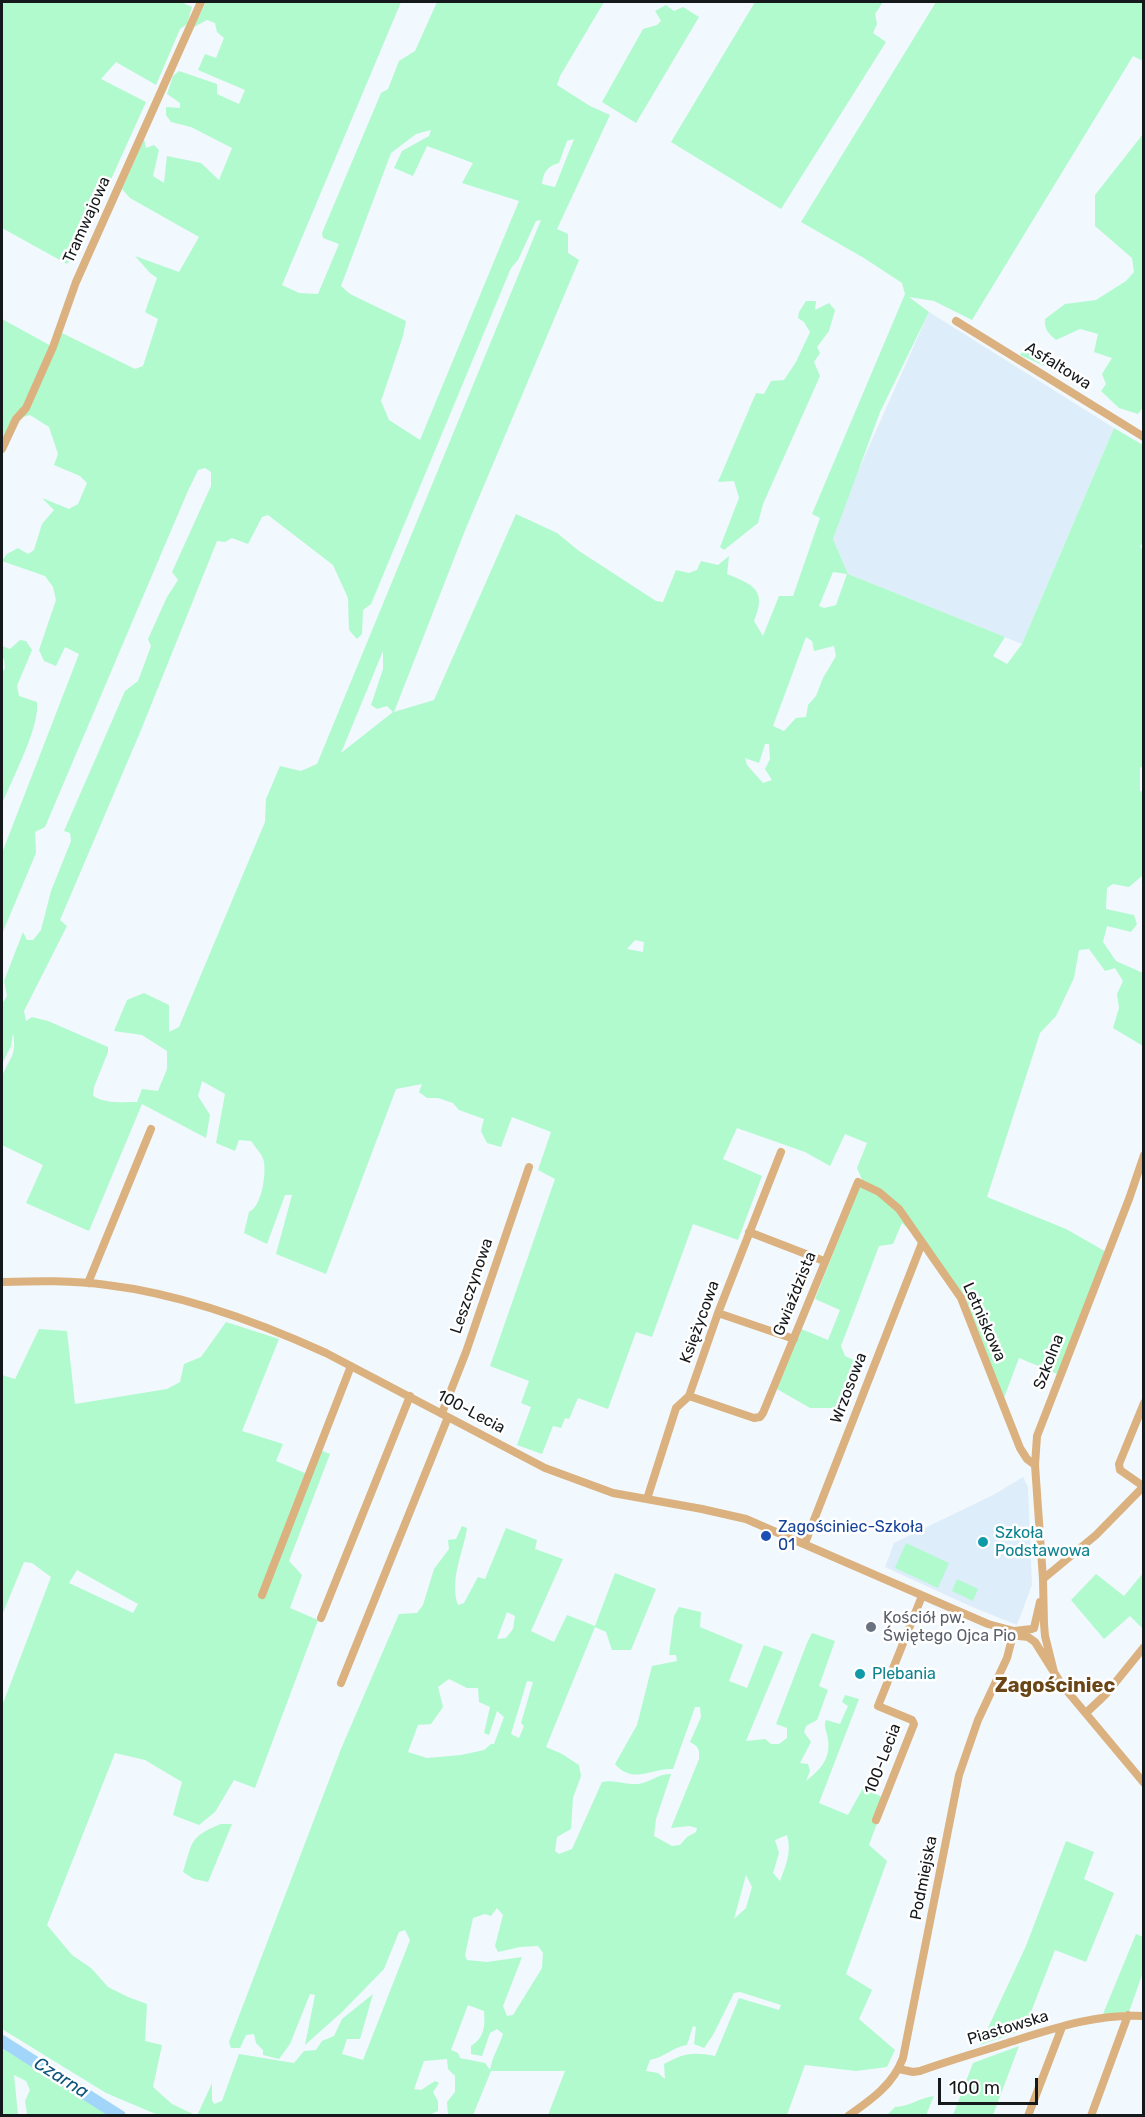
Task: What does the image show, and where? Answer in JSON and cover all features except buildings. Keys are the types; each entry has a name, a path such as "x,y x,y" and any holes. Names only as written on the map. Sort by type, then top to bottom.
{"street":[{"name":"Tramwajowa","path":"2,448 16,419 31,398 53,347 76,282 201,2"},
{"name":"Asfaltowa","path":"956,321 1143,438"},
{"path":"88,1283 151,1129"},
{"name":"Księżycowa","path":"647,1499 676,1408 689,1396 718,1313 781,1152"},
{"name":"Szkolna","path":"1033,1634 1043,1579 1035,1465 1037,1436 1129,1200 1143,1155"},
{"name":"Leszczynowa","path":"341,1683 445,1415 529,1167"},
{"name":"Letniskowa","path":"858,1182 879,1192 899,1209 961,1298 1020,1448 1027,1459 1035,1465"},
{"name":"Gwiaździsta","path":"689,1396 754,1418 760,1417 858,1182"},
{"path":"749,1232 824,1261"},
{"name":"Wrzosowa","path":"805,1543 922,1243"},
{"name":"100-Lecia","path":"2,1282 88,1283 147,1292 220,1312 300,1341 554,1471 596,1488 731,1514 769,1527 988,1624 998,1631 1033,1634 1039,1627 1044,1634"},
{"path":"718,1313 794,1339"},
{"path":"262,1595 351,1366"},
{"path":"321,1618 410,1396"},
{"path":"1043,1579 1095,1534 1143,1486 1120,1470 1119,1464 1143,1403"},
{"name":"Szkolna","path":"1042,1590 1044,1634"},
{"name":"100-Lecia","path":"876,1820 914,1724 912,1720 878,1706 922,1596"},
{"name":"Podmiejska","path":"848,2115 867,2103 888,2084 899,2069 914,2009 961,1768 978,1720 1007,1658 1013,1633"},
{"path":"1033,1634 1040,1642 1044,1634"},
{"path":"1033,1634 1054,1672 1143,1783"},
{"path":"1044,1634 1054,1672"},
{"path":"1086,1713 1106,1694 1143,1647"},
{"path":"1091,2115 1128,2015"},
{"name":"Piastowska","path":"899,2069 920,2071 1062,2027 1101,2018 1143,2016"},
{"path":"1028,2115 1062,2027"}],"shaded area":[{"path":"929,312 1114,428 1022,644 848,574 833,539 855,478"},
{"path":"1023,1477 1028,1487 1032,1585 1017,1625 885,1567 894,1543 995,1494"}],"green space":[{"path":"2,2 181,2 192,7 187,24 180,29 156,85 116,62 101,79 146,102 79,250 67,264 2,228"},
{"path":"206,2 401,2 282,285 299,293 318,294 339,244 323,238 322,233 381,93 388,89 399,61 415,51 437,2 604,2 560,76 557,85 590,106 610,115 557,229 568,234 568,253 579,260 466,528 394,712 434,700 516,514 557,533 579,551 656,601 663,602 676,570 689,573 697,570 701,561 718,565 729,556 727,574 756,590 759,602 754,621 763,636 779,596 793,596 820,518 812,514 905,294 902,283 801,222 936,2 1143,2 1143,61 1133,56 972,320 934,301 909,297 929,312 880,412 833,539 848,574 1005,637 993,656 1007,664 1022,644 1114,428 1143,445 1144,542 1140,546 1144,553 1144,768 1140,767 1140,791 1144,792 1143,875 1129,887 1113,884 1107,888 1106,909 1134,915 1137,924 1131,932 1107,926 1103,942 1116,961 1143,973 1143,1046 1113,1028 1119,1008 1117,994 1123,981 1115,968 1105,971 1089,949 1079,950 1074,978 1056,1016 1040,1033 987,1197 1066,1229 1108,1253 1060,1375 1019,1358 1002,1403 961,1298 923,1243 902,1223 893,1244 879,1246 841,1346 845,1356 860,1363 844,1408 810,1408 777,1389 801,1329 828,1340 840,1310 815,1299 862,1180 857,1168 867,1143 845,1134 830,1166 805,1152 737,1128 723,1159 762,1176 738,1240 693,1224 652,1337 636,1332 608,1409 578,1398 569,1419 565,1418 561,1428 553,1426 542,1454 517,1445 531,1407 521,1403 529,1381 490,1366 555,1179 538,1170 551,1132 512,1117 501,1147 487,1143 481,1131 484,1119 459,1110 453,1103 438,1098 427,1098 419,1092 422,1084 396,1089 326,1274 276,1254 292,1195 285,1195 267,1244 244,1233 249,1212 257,1203 262,1190 263,1159 251,1141 239,1140 235,1151 216,1143 225,1094 202,1081 198,1096 210,1115 206,1138 142,1104 89,1231 26,1203 43,1165 2,1145 2,1076 14,1047 13,1033 11,1046 2,1064 2,1004 7,996 4,981 23,932 27,940 33,940 41,930 51,891 71,841 70,833 64,831 125,691 138,681 151,646 148,639 167,597 178,580 172,572 211,486 211,472 205,468 198,470 187,493 45,827 35,832 36,853 2,934 2,853 79,654 65,647 56,666 44,661 39,650 56,600 53,587 45,576 2,561 7,554 18,548 28,554 34,550 42,524 54,510 42,498 69,509 78,504 87,483 80,476 54,465 58,454 49,427 30,415 16,419 2,444 2,319 53,347 60,332 135,369 143,366 158,319 145,312 157,278 135,256 179,272 199,237 130,198 122,189 144,139 146,148 154,145 159,150 153,176 164,183 167,156 201,163 219,180 232,148 191,127 171,122 166,115 166,107 180,108 180,103 167,94 173,76 179,71 217,84 217,94 239,104 245,90 198,70 205,54 216,58 224,38 217,32 215,23 207,20 194,27","holes":["431,130 429,136 402,151 394,168 413,176 427,146 473,163 462,183 519,201 420,440 389,420 381,401 406,321 350,294 341,286 391,153 416,134","574,139 555,187 542,184 547,170 559,163 567,141","541,220 317,764 301,771 280,766 266,799 265,822 179,1027 169,1032 169,1005 144,993 127,1000 114,1031 142,1035 167,1051 167,1069 158,1091 142,1089 137,1102 98,1099 93,1096 94,1087 108,1047 48,1021 32,1017 26,1021 24,1011 67,926 60,920 141,730 217,541 225,542 232,538 248,544 262,517 268,515 333,565 348,598 349,630 357,639 362,634 363,610 371,604 511,268 518,260 536,221","833,572 847,574 836,605 824,608 819,606","806,637 812,641 814,651 834,646 836,656 816,696 808,705 806,717 796,718 784,731 773,726","383,651 383,669 371,705 377,709 387,706 393,712 341,753","765,744 769,744 770,759 765,769 772,780 763,783 747,765 745,758 759,763","635,940 644,942 643,952 627,949"]},
{"path":"755,2 883,2 875,14 877,24 873,33 886,42 781,209 671,142"},
{"path":"666,5 674,11 683,7 699,17 636,123 602,102 643,29 657,25 661,21 655,11"},
{"path":"1143,134 1144,406 1138,414 1119,408 1101,391 1106,384 1102,374 1112,358 1094,352 1098,334 1080,329 1056,340 1047,331 1045,319 1065,304 1096,300 1126,281 1134,272 1132,258 1095,226 1095,195"},
{"path":"806,301 816,301 815,310 829,303 835,310 829,331 817,347 820,353 814,362 820,376 763,504 758,523 724,550 720,547 739,498 734,481 718,482 756,393 764,394 771,381 784,380 796,362 810,332 804,322 798,318"},
{"path":"1025,349 1043,351 1049,356 1051,359 1047,367 1020,355"},
{"path":"20,640 26,641 32,650 17,686 19,696 37,702 37,713 30,739 2,804 2,673 5,668 2,646 10,649"},
{"path":"226,1322 279,1339 242,1431 283,1444 276,1461 305,1473 317,1449 330,1454 289,1561 302,1575 290,1608 318,1620 255,1788 234,1780 215,1812 199,1825 173,1815 182,1782 145,1760 115,1753 47,1925 72,1955 91,1968 108,1987 147,2004 145,2041 162,2045 153,2087 172,2104 195,2115 158,2115 106,2093 2,2029 2,1706 51,1577 32,1563 24,1562 2,1615 2,1375 15,1379 39,1329 67,1331 75,1404 167,1389 180,1382 184,1364 201,1357","holes":["77,1570 138,1604 133,1613 69,1583"]},
{"path":"462,1526 467,1528 456,1577 458,1605 464,1603 478,1577 485,1579 506,1528 537,1540 535,1549 563,1559 531,1631 554,1642 567,1615 595,1626 615,1573 656,1589 631,1650 612,1650 606,1632 595,1627 546,1747 579,1765 581,1776 573,1798 571,1829 557,1837 555,1851 559,1854 572,1849 602,1782 638,1784 671,1774 656,1819 654,1836 672,1846 680,1845 696,1832 697,1828 689,1826 671,1828 699,1759 698,1748 690,1742 701,1717 700,1707 695,1707 673,1769 635,1775 629,1774 615,1764 637,1725 652,1666 677,1661 676,1655 669,1655 674,1616 679,1607 701,1612 700,1627 743,1645 729,1681 747,1688 764,1645 783,1652 746,1741 765,1739 771,1744 779,1744 787,1738 787,1728 776,1724 807,1643 812,1633 835,1641 819,1686 828,1690 817,1720 806,1726 804,1732 811,1742 800,1763 808,1764 810,1771 806,1781 820,1768 828,1752 826,1720 840,1724 848,1706 842,1702 845,1695 859,1699 819,1803 848,1815 863,1788 886,1799 869,1845 887,1861 846,1974 872,1990 859,2019 895,2050 887,2067 856,2071 805,2065 787,2115 548,2115 565,2071 491,2071 473,2115 448,2115 447,2102 455,2092 455,2076 448,2069 447,2059 424,2061 414,2089 421,2090 435,2081 439,2083 433,2092 438,2101 438,2111 429,2115 197,2116 212,2083 214,2104 222,2101 239,2054 294,2063 304,2051 316,2050 322,2041 334,2036 342,2019 373,1994 360,2039 347,2039 342,2054 363,2060 410,1940 405,1930 399,1932 384,1969 342,2012 305,2045 315,1995 310,1994 290,2044 279,2059 263,2055 263,2050 256,2043 254,2034 246,2035 240,2048 231,2048 229,2042 341,1749 399,1614 417,1613 423,1605 434,1569 449,1549 448,1540 456,1539","holes":["507,1612 515,1616 513,1629 506,1638 497,1639","449,1679 467,1688 478,1688 479,1702 490,1707 484,1733 489,1735 497,1711 504,1717 494,1744 484,1750 461,1755 427,1758 408,1752 418,1725 431,1724 443,1707 438,1687","527,1681 533,1682 521,1723 524,1726 519,1738 511,1734","787,1835 789,1853 780,1881 773,1873 779,1853 775,1840","746,1875 752,1887 746,1908 734,1919","497,1908 503,1915 495,1946 498,1952 538,1946 543,1953 542,1968 513,2015 507,2016 503,2006 522,1957 487,1962 467,1960 465,1955 473,1918 485,1914 491,1916","740,1992 781,2005 779,2010 739,1998 715,2056 689,2054 671,2060 664,2064 665,2079 658,2073 646,2071 650,2060 687,2045 693,2026 696,2027 694,2044 704,2048 734,1993","468,2005 484,2011 483,2031 476,2043 471,2046 471,2054 482,2056 490,2033 497,2029 503,2034 490,2070 485,2063 460,2058 458,2053 451,2050"]},
{"path":"906,1543 949,1563 938,1588 895,1568"},
{"path":"1143,1573 1143,1629 1130,1616 1104,1639 1071,1600 1096,1574 1124,1596"},
{"path":"957,1579 978,1589 973,1601 952,1591"},
{"path":"221,1824 232,1824 208,1882 194,1879 183,1872 191,1847 203,1833"},
{"path":"1066,1841 1094,1852 1084,1879 1114,1893 1086,1962 1055,1950 1024,2030 980,2045 1026,1946"},
{"path":"1136,1934 1143,1937 1143,1972 1129,2012 1103,2014"},
{"path":"1019,2046 993,2115 953,2115 973,2063"},
{"path":"2,2047 117,2115 24,2115 27,2113 25,2101 30,2090 26,2081 14,2075 18,2115 2,2115"},
{"path":"934,2096 926,2115 887,2115 895,2107"}],"waterway":[{"name":"Czarna","path":"2,2041 120,2116"}],"place":[{"name":"Zagościniec-Szkoła 01","path":"766,1536"},
{"name":"Szkoła Podstawowa","path":"983,1542"},
{"name":"Kościół pw. Świętego Ojca Pio","path":"871,1627"},
{"name":"Plebania","path":"860,1674"}],"district":[{"name":"Zagościniec","path":"1055,1686"}]}
